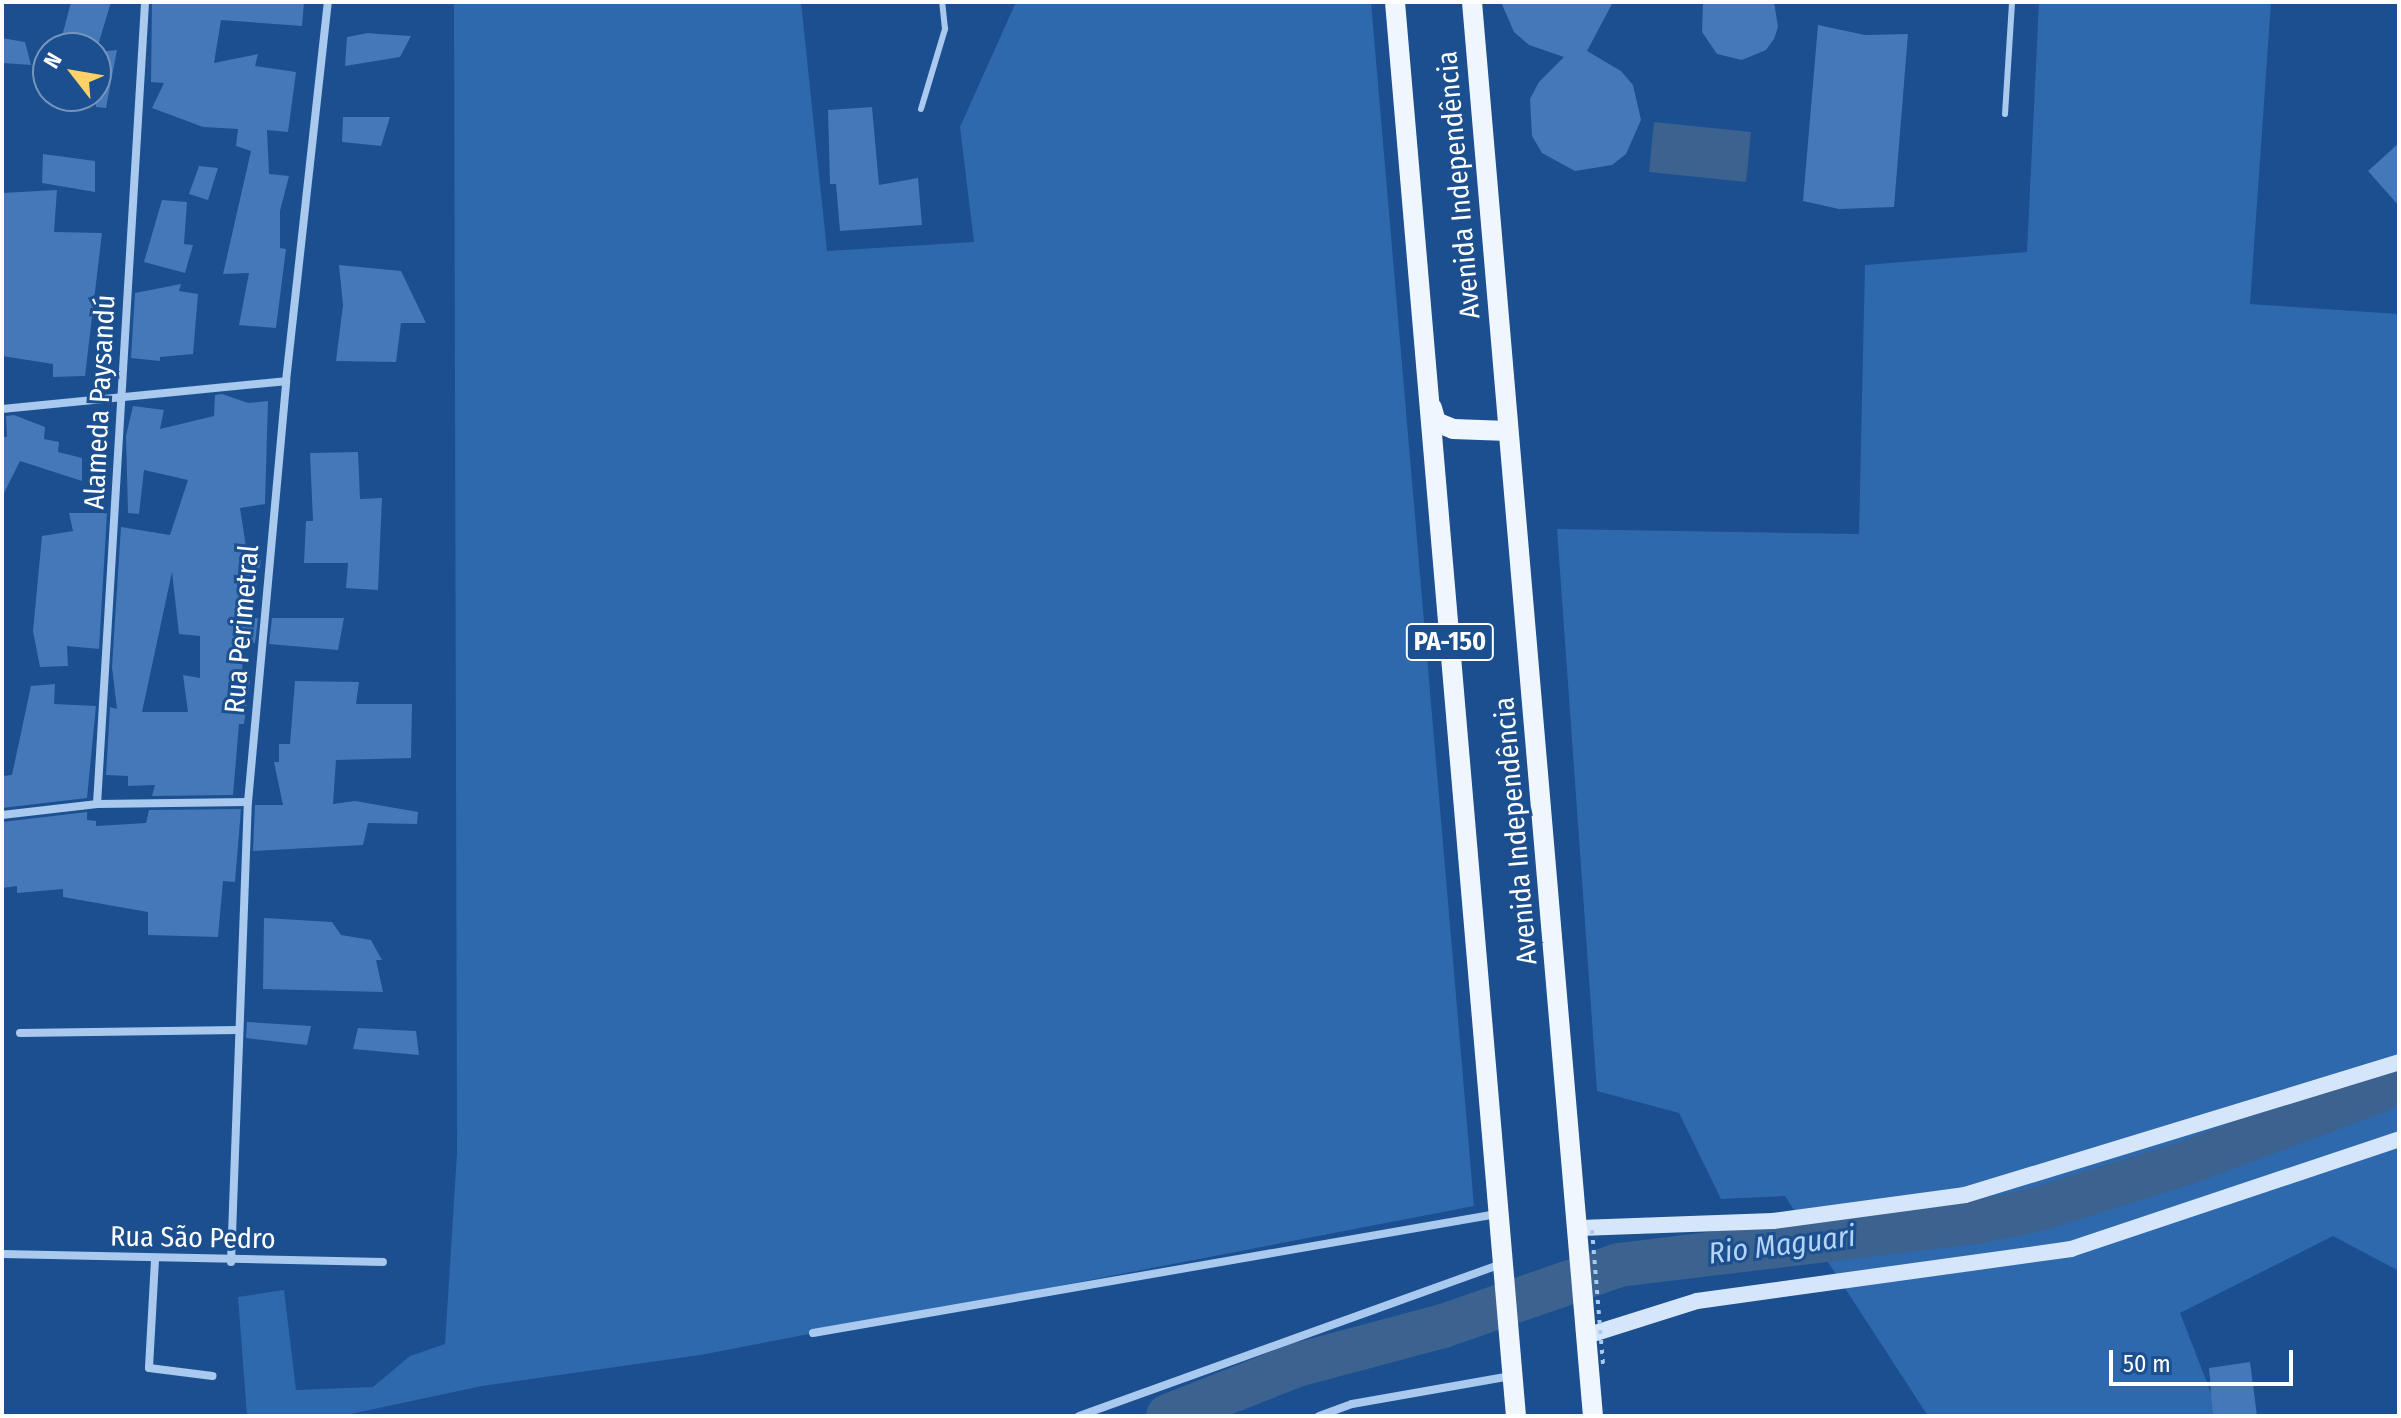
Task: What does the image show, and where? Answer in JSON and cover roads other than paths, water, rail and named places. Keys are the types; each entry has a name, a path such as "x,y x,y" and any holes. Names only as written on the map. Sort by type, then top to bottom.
{"main road":[{"name":"Avenida Independência","path":"1395,2 1516,1416"},
{"name":"Avenida Independência","path":"1472,2 1508,431 1586,1229 1585,1330 1593,1416"},
{"path":"1429,400 1436,422 1453,429 1508,431"},
{"path":"1586,1229 1760,1222 1965,1195 2399,1062"},
{"path":"1585,1330 1697,1301 2071,1249 2399,1139"}],"street":[{"name":"Alameda Paysandú","path":"97,804 145,2"},
{"name":"Rua Perimetral","path":"231,1262 248,802 286,381 328,2"},
{"path":"2,409 286,381"},
{"path":"2,815 97,804 248,802"},
{"path":"20,1033 239,1030"},
{"path":"813,1333 1498,1214"},
{"name":"Rua São Pedro","path":"2,1254 231,1262 383,1262"},
{"path":"155,1260 149,1368 213,1376"},
{"path":"1079,1416 1503,1273"},
{"path":"1319,1416 1352,1404 1513,1375"}],"lane":[{"path":"921,109 945,29 942,2"},
{"path":"2005,114 2012,2"}],"waterway":[{"name":"Rio Maguari","path":"1168,1416 1297,1365 1443,1326 1619,1265 1975,1222 2035,1210 2186,1163 2399,1083"}]}
